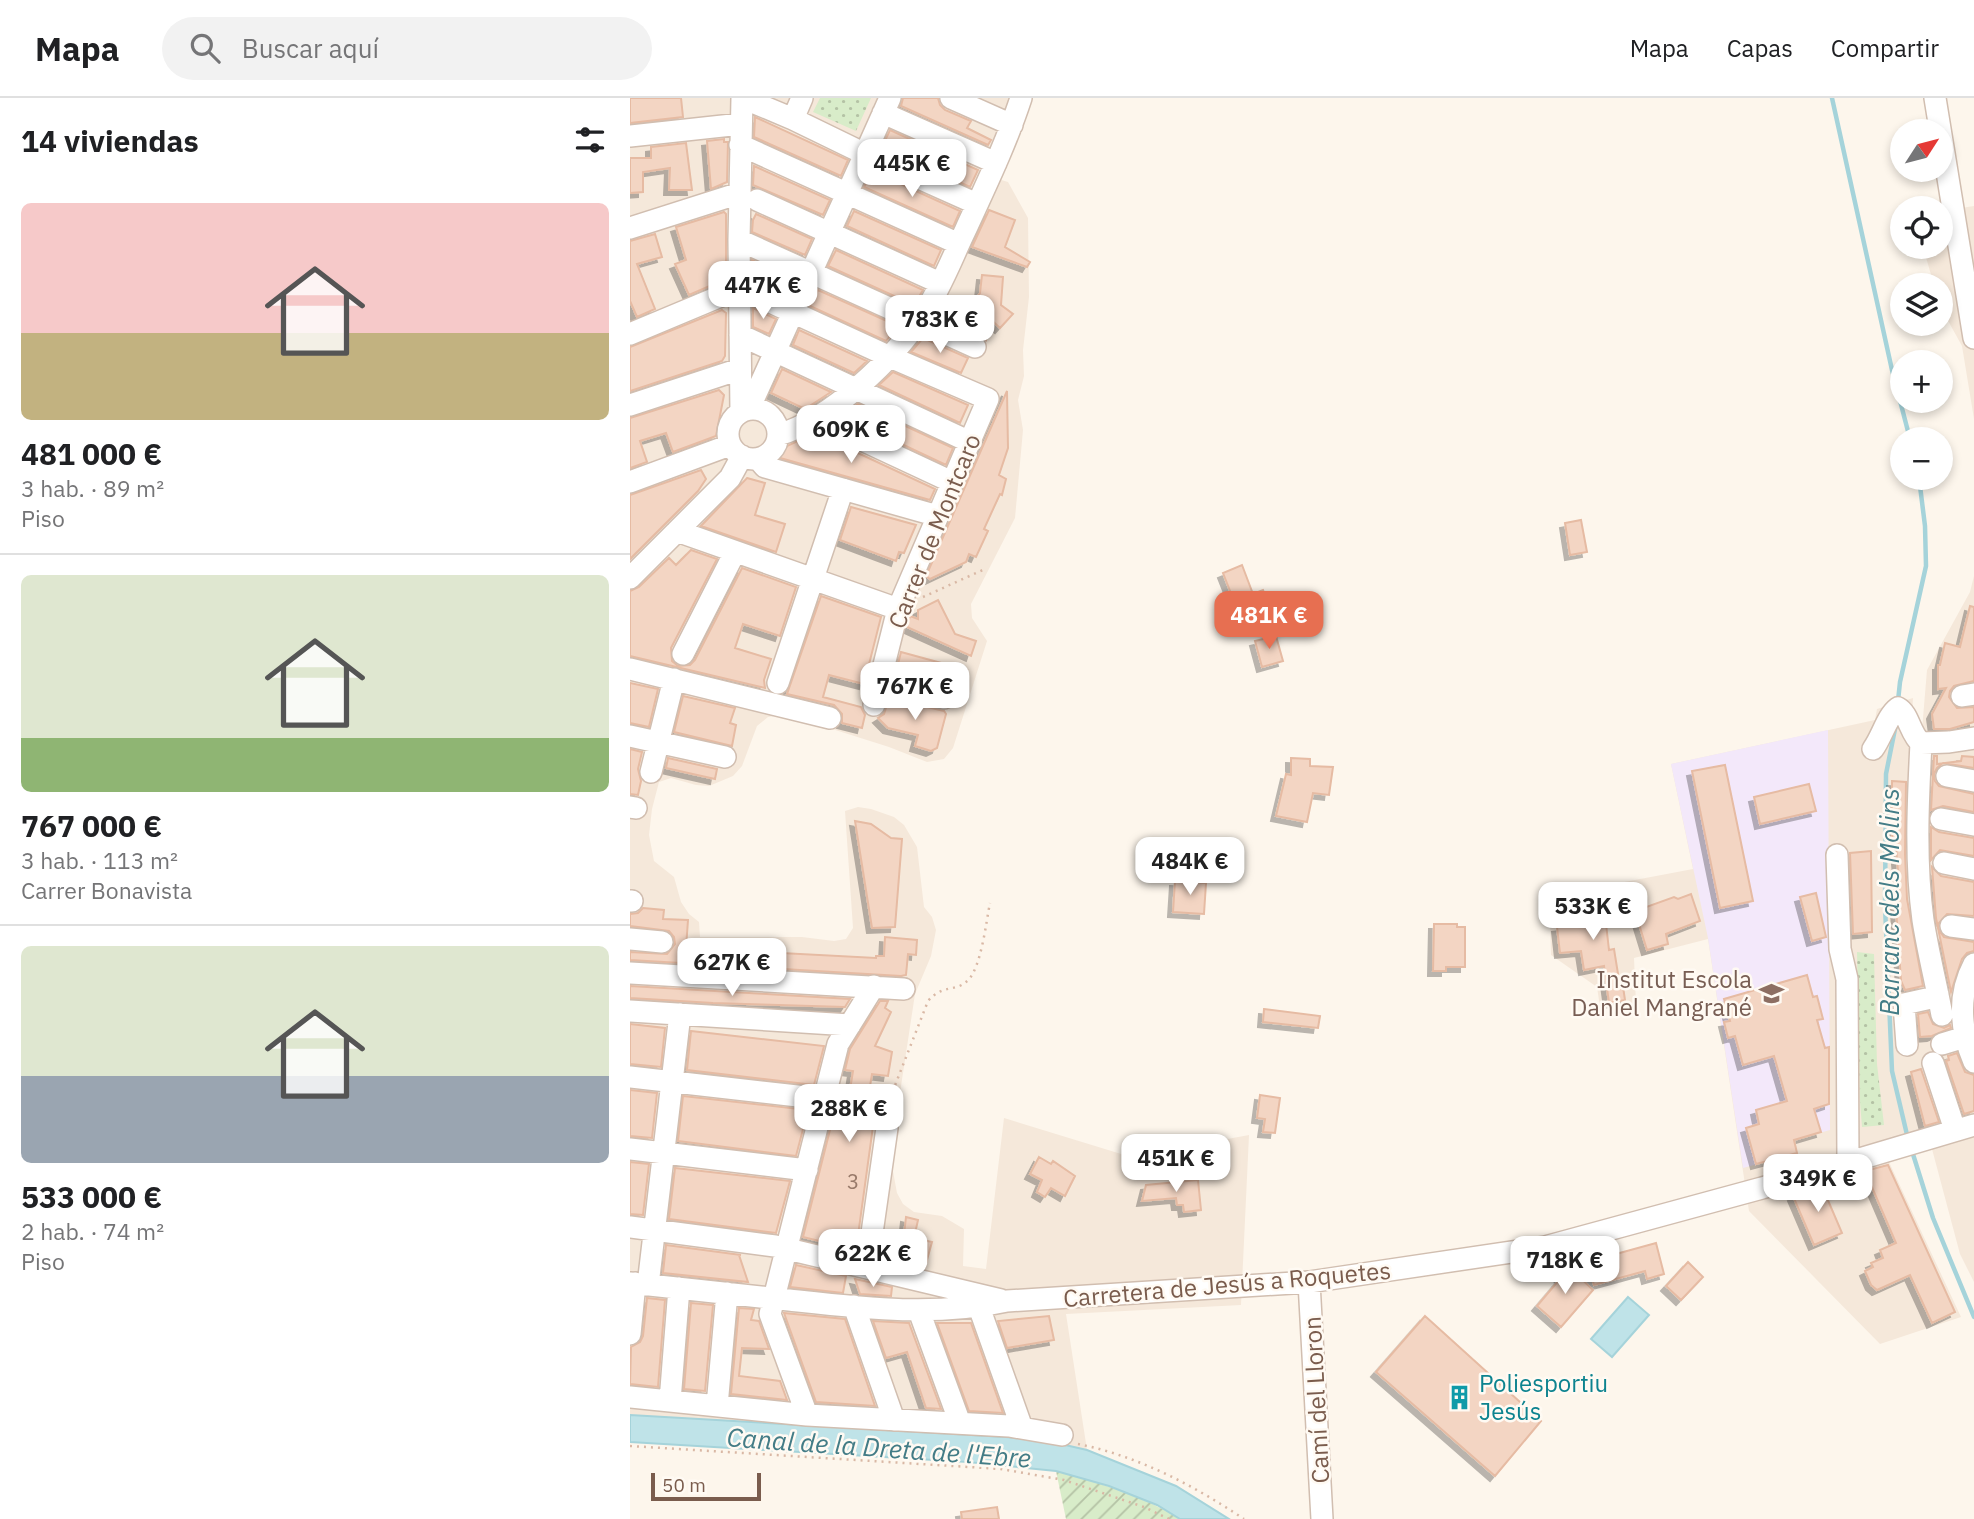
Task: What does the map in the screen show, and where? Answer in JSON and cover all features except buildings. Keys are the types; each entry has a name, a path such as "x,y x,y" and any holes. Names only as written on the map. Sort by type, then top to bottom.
{"street":[{"path":"745,411 740,369 739,234 749,197 740,145 742,98 977,204"},
{"path":"793,119 802,98"},
{"path":"951,98 1012,125"},
{"path":"778,435 817,419 854,390 918,321 959,244 996,163 1021,98"},
{"path":"1935,98 1947,165 1964,213 1974,336"},
{"path":"938,516 765,467 743,453 728,436 729,426 734,418 745,411 776,352 887,106 996,163"},
{"path":"630,136 741,124"},
{"path":"740,145 959,244"},
{"path":"630,228 749,197 940,283"},
{"path":"739,234 811,274 975,347"},
{"path":"630,334 740,288 888,356"},
{"path":"740,335 970,442"},
{"name":"Carrer de Montcaro","path":"874,705 898,609 988,399 888,356"},
{"path":"630,405 740,369"},
{"path":"630,482 743,453 773,450 778,435 777,426 766,412 745,411"},
{"path":"817,419 952,482"},
{"path":"630,578 730,478 743,453"},
{"path":"778,683 843,489"},
{"path":"677,531 898,609"},
{"path":"683,654 735,552"},
{"path":"630,669 830,718"},
{"path":"651,772 674,679"},
{"path":"880,682 944,698"},
{"path":"1873,749 1891,713 1898,708 1913,735 1921,743 1918,821 1921,900 1942,1015"},
{"path":"630,736 725,757"},
{"path":"1921,743 1974,738"},
{"path":"1947,776 1974,781"},
{"path":"1941,820 1974,825"},
{"path":"1837,855 1840,948 1847,979 1848,1162"},
{"path":"1944,863 1974,869"},
{"path":"1951,926 1974,929"},
{"path":"630,939 662,942"},
{"path":"1974,964 1967,977 1963,997 1965,1037 1974,1062"},
{"path":"630,973 904,989"},
{"path":"807,1415 770,1314 838,1044 874,986"},
{"path":"1907,1045 1905,1004 1931,998 1938,993"},
{"path":"630,1011 850,1024"},
{"path":"630,1334 638,1284 654,1230 680,1014"},
{"path":"1965,1037 1938,1054 1965,1128"},
{"path":"630,1077 824,1099"},
{"path":"867,1268 887,1128"},
{"name":"Carretera de Jesús a Roquetes","path":"1007,1301 1310,1282 1545,1247 1762,1188 1965,1128"},
{"path":"630,1149 807,1170"},
{"path":"630,1227 788,1249 1007,1301"},
{"name":"Camí del Lloron","path":"1310,1282 1322,1519"},
{"path":"638,1284 919,1311 979,1307 1007,1301"},
{"path":"670,1401 679,1288"},
{"path":"717,1406 727,1293"},
{"path":"854,1306 894,1420"},
{"path":"979,1307 1022,1428"},
{"path":"919,1311 960,1423"},
{"path":"630,1397 807,1415 1022,1428 1069,1439"}],"path":[{"path":"923,597 985,569"},
{"path":"887,1128 884,1113 928,1001 937,990 965,984 974,973 990,903"},
{"path":"1069,1439 1145,1464 1182,1482 1244,1519"},
{"path":"630,1446 1001,1469 1063,1480 1144,1507 1169,1519"}],"shaded area":[{"path":"630,98 1031,98 998,179 1008,182 1028,218 1029,297 1023,350 1024,376 1018,400 1023,430 1015,518 971,604 972,618 987,641 953,748 944,759 927,762 829,728 781,715 768,717 757,726 742,766 733,776 709,786 671,778 659,782 649,835 654,861 674,877 681,902 699,922 700,937 802,937 834,941 846,939 853,928 845,811 858,807 871,809 894,817 904,825 917,847 924,907 932,917 936,930 931,956 915,994 891,1152 892,1166 897,1193 903,1204 914,1212 942,1216 964,1229 963,1266 986,1269 1004,1118 1131,1157 1249,1135 1241,1305 1066,1314 1087,1450 1039,1439 630,1415"},
{"path":"1974,206 1974,419 1962,346 1953,330 1953,273 1931,273 1926,259 1953,259 1953,209"},
{"path":"1974,576 1974,1282 1960,1254 1932,1149 1889,1162 1961,1317 1880,1344 1749,1211 1708,939 1634,958 1636,1004 1600,1007 1597,987 1551,955 1550,921 1577,891 1693,869 1671,764 1875,720 1877,709 1913,698 1912,716 1922,730 1927,670 1970,592"},
{"name":"Institut Escola Daniel Mangrané","path":"1828,730 1830,1130 1794,1140 1797,1153 1743,1168 1708,938 1671,764"}],"green space":[{"path":"820,98 871,98 856,131 813,112"},
{"path":"1857,952 1874,954 1877,1064 1884,1125 1862,1127"},
{"path":"1056,1471 1135,1496 1180,1519 1066,1519"}],"water":[{"path":"1628,1297 1649,1315 1612,1357 1591,1339"},
{"name":"Canal de la Dreta de l'Ebre","path":"630,1415 1039,1439 1087,1450 1176,1486 1229,1519 1180,1519 1157,1505 1109,1486 1056,1471 968,1462 630,1442"}],"waterway":[{"name":"Barranc dels Molins","path":"1832,98 1907,427"},
{"name":"Barranc dels Molins","path":"1898,701 1926,566 1920,490"},
{"name":"Barranc dels Molins","path":"1896,724 1886,774 1885,906 1892,1071 1908,1139"},
{"name":"Barranc dels Molins","path":"1912,1151 1933,1218 1974,1317"}],"place":[{"name":"Institut Escola Daniel Mangrané","path":"1772,993"},
{"name":"Poliesportiu Jesús","path":"1459,1397"}]}
